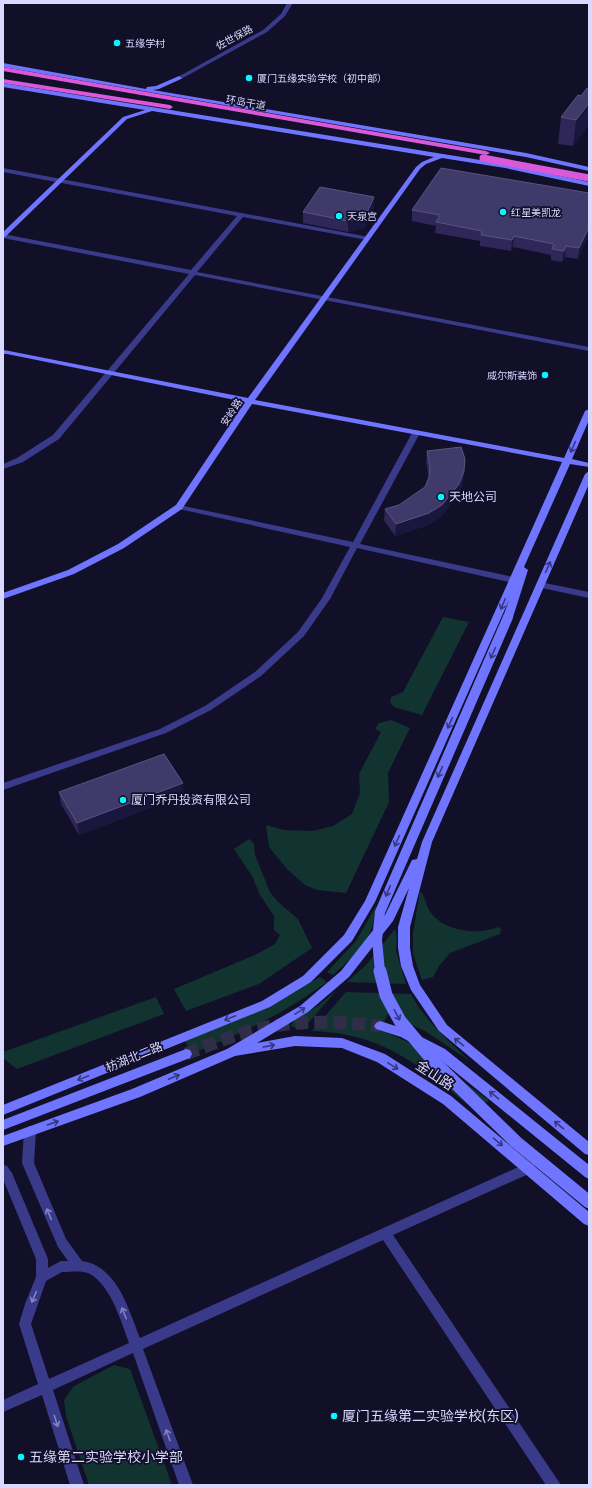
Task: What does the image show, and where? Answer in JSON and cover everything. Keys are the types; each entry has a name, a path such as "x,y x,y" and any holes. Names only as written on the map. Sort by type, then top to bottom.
{"highway":[{"path":"3,77 10,76 12,74 6,70"},
{"name":"环岛干道","path":"6,70 485,156"},
{"path":"44,87 38,82 39,80 47,77"},
{"name":"环岛干道","path":"3,81 485,156"},
{"path":"3,85 94,95"},
{"path":"485,156 589,174"},
{"path":"485,156 589,178"}],"main road":[{"path":"3,65 187,98 526,155 589,169"},
{"path":"137,89 157,88 179,78"},
{"path":"179,78 173,88 176,93 187,98"},
{"path":"12,86 512,168 589,184"},
{"path":"120,103 125,109 125,118"},
{"path":"3,236 125,118 142,111 156,109"},
{"path":"407,151 415,154 419,160 418,168"},
{"path":"418,168 424,162 441,156"},
{"name":"安岭路","path":"3,596 71,572 121,546 179,507 250,402 418,168"},
{"path":"4,351 250,402 589,465"},
{"path":"589,411 537,532 508,617 380,912 377,940 378,967 386,995 400,1021 436,1064 516,1142 589,1202"},
{"path":"3,1141 136,1093 231,1053 304,1009 345,974 390,918 426,842 589,474"},
{"name":"枋湖北二路","path":"3,1110 266,1004 307,979 348,938 370,902 513,580 537,532"},
{"path":"426,842 404,927 404,948 407,966 415,987 443,1028 589,1150"},
{"path":"380,1026 404,1033 441,1053 589,1173"},
{"name":"金山路","path":"231,1053 295,1041 342,1043 381,1058 447,1100 589,1220"},
{"path":"3,1125 186,1054"}],"street":[{"name":"佐世保路","path":"179,78 265,31 283,15 290,3"},
{"path":"3,170 367,238"},
{"path":"3,467 20,460 56,438 241,215"},
{"path":"3,236 589,349"},
{"path":"3,787 163,731 208,708 258,674 301,634 326,599 416,433"},
{"path":"179,507 355,544 513,580"},
{"path":"540,585 589,595"},
{"path":"30,1131 28,1163 62,1243 78,1266"},
{"path":"3,1406 529,1168"},
{"path":"3,1170 6,1173 42,1259 42,1277 31,1304 26,1324 77,1485"},
{"path":"386,1233 554,1485"},
{"path":"42,1277 62,1267 78,1266 92,1269 106,1280 123,1309 186,1485"}],"green space":[{"path":"443,617 469,622 422,715 394,707 390,702 391,697 403,692"},
{"path":"391,720 410,728 388,773 389,802 346,893 317,890 305,885 287,869 269,847 266,825 284,830 313,831 333,826 352,814 360,793 359,774 381,732 375,729 379,723"},
{"path":"249,839 254,844 255,855 270,892 278,902 298,919 312,948 259,984 186,1011 174,989 257,954 275,944 280,935 274,930 274,916 260,895 252,876 234,849"},
{"path":"420,891 431,913 445,924 453,928 472,931 481,931 499,927 501,929 500,934 450,953 439,966 433,977 422,980 413,954 413,933"},
{"path":"376,906 372,929 363,945 350,960 333,975 327,972 356,941"},
{"path":"395,929 397,937 396,951 406,984 347,982 367,964"},
{"path":"320,977 327,982 294,1004 245,1030 192,1054 185,1041 269,1007"},
{"path":"338,989 302,1030 291,1026 294,1020 319,1005"},
{"path":"346,992 411,994 430,1022 470,1061 425,1031 388,1014 380,1030 406,1041 489,1100 476,1111 420,1067 382,1046 361,1038 338,1033 312,1031"},
{"path":"156,997 164,1014 17,1069 3,1058 3,1052"},
{"path":"114,1365 130,1369 172,1485 89,1485 66,1416 64,1400 74,1386"}],"building":[{"path":"587,88 589,89 589,103 576,120 561,117 578,95 581,96"},
{"name":"红星美凯龙","path":"441,168 589,193 589,227 579,248 566,246 564,251 552,249 554,244 514,236 512,240 481,235 482,231 436,222 440,215 412,210"},
{"path":"320,187 374,197 365,217 348,221 303,212"},
{"name":"天地公司","path":"461,447 465,459 464,471 459,484 442,505 429,513 396,524 385,509 399,505 425,487 429,477 430,467 427,451"},
{"name":"厦门乔丹投资有限公司","path":"164,754 183,783 77,823 59,792"}],"tunnel":[{"path":"186,1054 240,1034 286,1024 326,1022 380,1026"}],"place":[{"name":"五缘学村","path":"117,43"},
{"name":"厦门五缘实验学校（初中部）","path":"249,78"},
{"name":"红星美凯龙","path":"503,212"},
{"name":"天泉宫","path":"339,216"},
{"name":"威尔斯装饰","path":"545,375"},
{"name":"天地公司","path":"441,497"},
{"name":"厦门乔丹投资有限公司","path":"123,800"},
{"name":"厦门五缘第二实验学校(东区)","path":"334,1416"},
{"name":"五缘第二实验学校小学部","path":"21,1457"}]}
